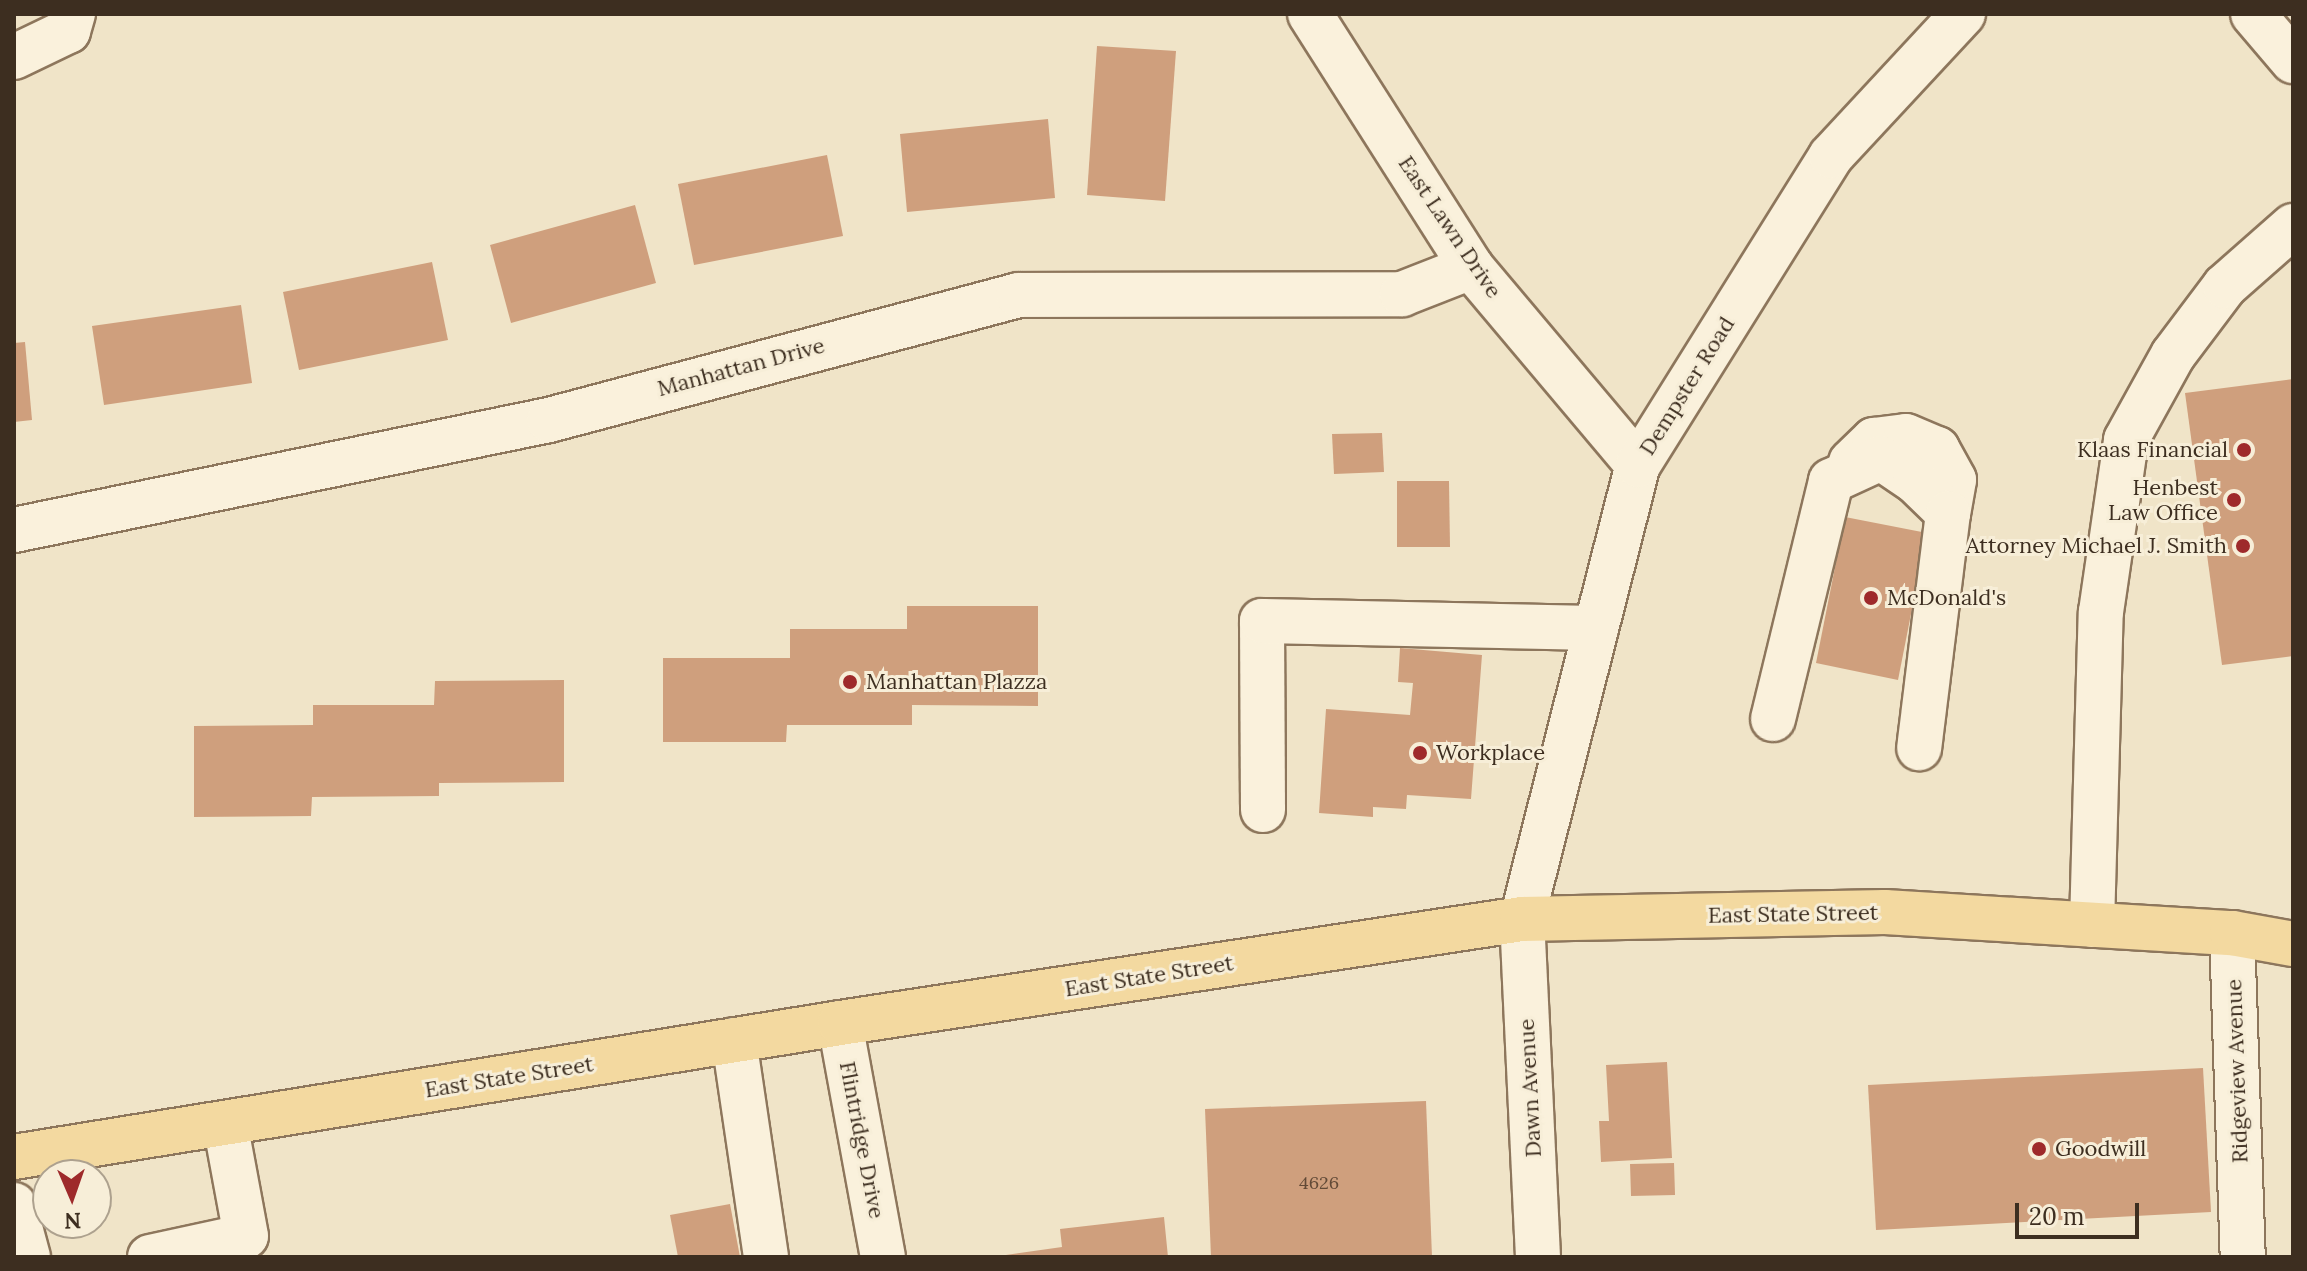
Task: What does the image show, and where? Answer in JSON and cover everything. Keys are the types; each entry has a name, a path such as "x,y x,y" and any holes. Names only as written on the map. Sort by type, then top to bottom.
{"main road":[{"name":"East State Street","path":"14,1157 840,1023 1522,919 1885,912 2232,933 2293,944"}],"street":[{"path":"14,57 68,31 73,14"},
{"name":"East Lawn Drive","path":"1310,14 1471,267 1638,465"},
{"name":"Dempster Road","path":"1522,919 1638,465 1831,156 1963,14"},
{"path":"2253,14 2293,61"},
{"path":"2092,925 2101,612 2126,440 2173,355 2225,286 2293,226"},
{"name":"Manhattan Drive","path":"14,530 549,420 1018,295 1402,294 1471,267"},
{"path":"1773,719 1831,481 1881,458 1915,481 1948,513 1919,748"},
{"path":"1263,810 1262,621 1596,628"},
{"name":"Dawn Avenue","path":"1522,919 1538,1257"},
{"name":"Ridgeview Avenue","path":"2232,933 2243,1257"},
{"name":"Flintridge Drive","path":"840,1023 883,1257"},
{"path":"734,1040 766,1257"},
{"path":"168,1255 246,1236 225,1123"},
{"path":"14,1205 28,1257"}],"building":[{"path":"1097,46 1176,51 1165,201 1087,195"},
{"path":"1048,119 1055,198 907,212 900,134"},
{"path":"827,155 843,236 694,265 678,184"},
{"path":"635,205 656,283 511,323 490,245"},
{"path":"432,262 448,340 299,370 283,292"},
{"path":"241,305 252,383 104,405 92,326"},
{"path":"25,342 32,420 14,422 14,343"},
{"path":"2293,379 2293,656 2222,665 2185,393"},
{"path":"1382,433 1384,472 1334,474 1332,434"},
{"path":"1397,481 1449,481 1450,547 1397,547"},
{"name":"McDonald's","path":"1845,517 1927,533 1898,680 1816,663"},
{"name":"Manhattan Plazza","path":"907,606 1038,606 1038,706 912,705 912,725 787,725 786,742 663,742 663,658 790,658 790,629 907,629"},
{"path":"1400,648 1482,655 1471,799 1407,795 1406,809 1373,807 1373,817 1319,813 1326,709 1410,715 1413,683 1398,682"},
{"path":"564,680 564,782 439,783 439,796 312,797 311,816 194,817 194,726 313,725 313,705 434,705 435,681"},
{"path":"1667,1062 1672,1158 1601,1162 1599,1121 1609,1121 1606,1065"},
{"name":"Goodwill","path":"2203,1068 2211,1212 1876,1230 1868,1085"},
{"path":"1426,1101 1432,1257 1211,1257 1205,1109"},
{"path":"1674,1163 1675,1195 1631,1196 1630,1164"},
{"path":"730,1204 740,1257 678,1257 670,1215"},
{"path":"1164,1217 1168,1257 992,1257 1062,1247 1060,1229"}],"place":[{"name":"Klaas Financial","path":"2244,450"},
{"name":"Henbest Law Office","path":"2234,500"},
{"name":"Attorney Michael J. Smith","path":"2243,546"},
{"name":"McDonald's","path":"1871,598"},
{"name":"Manhattan Plazza","path":"850,682"},
{"name":"Workplace","path":"1420,753"},
{"name":"Goodwill","path":"2039,1149"}]}
